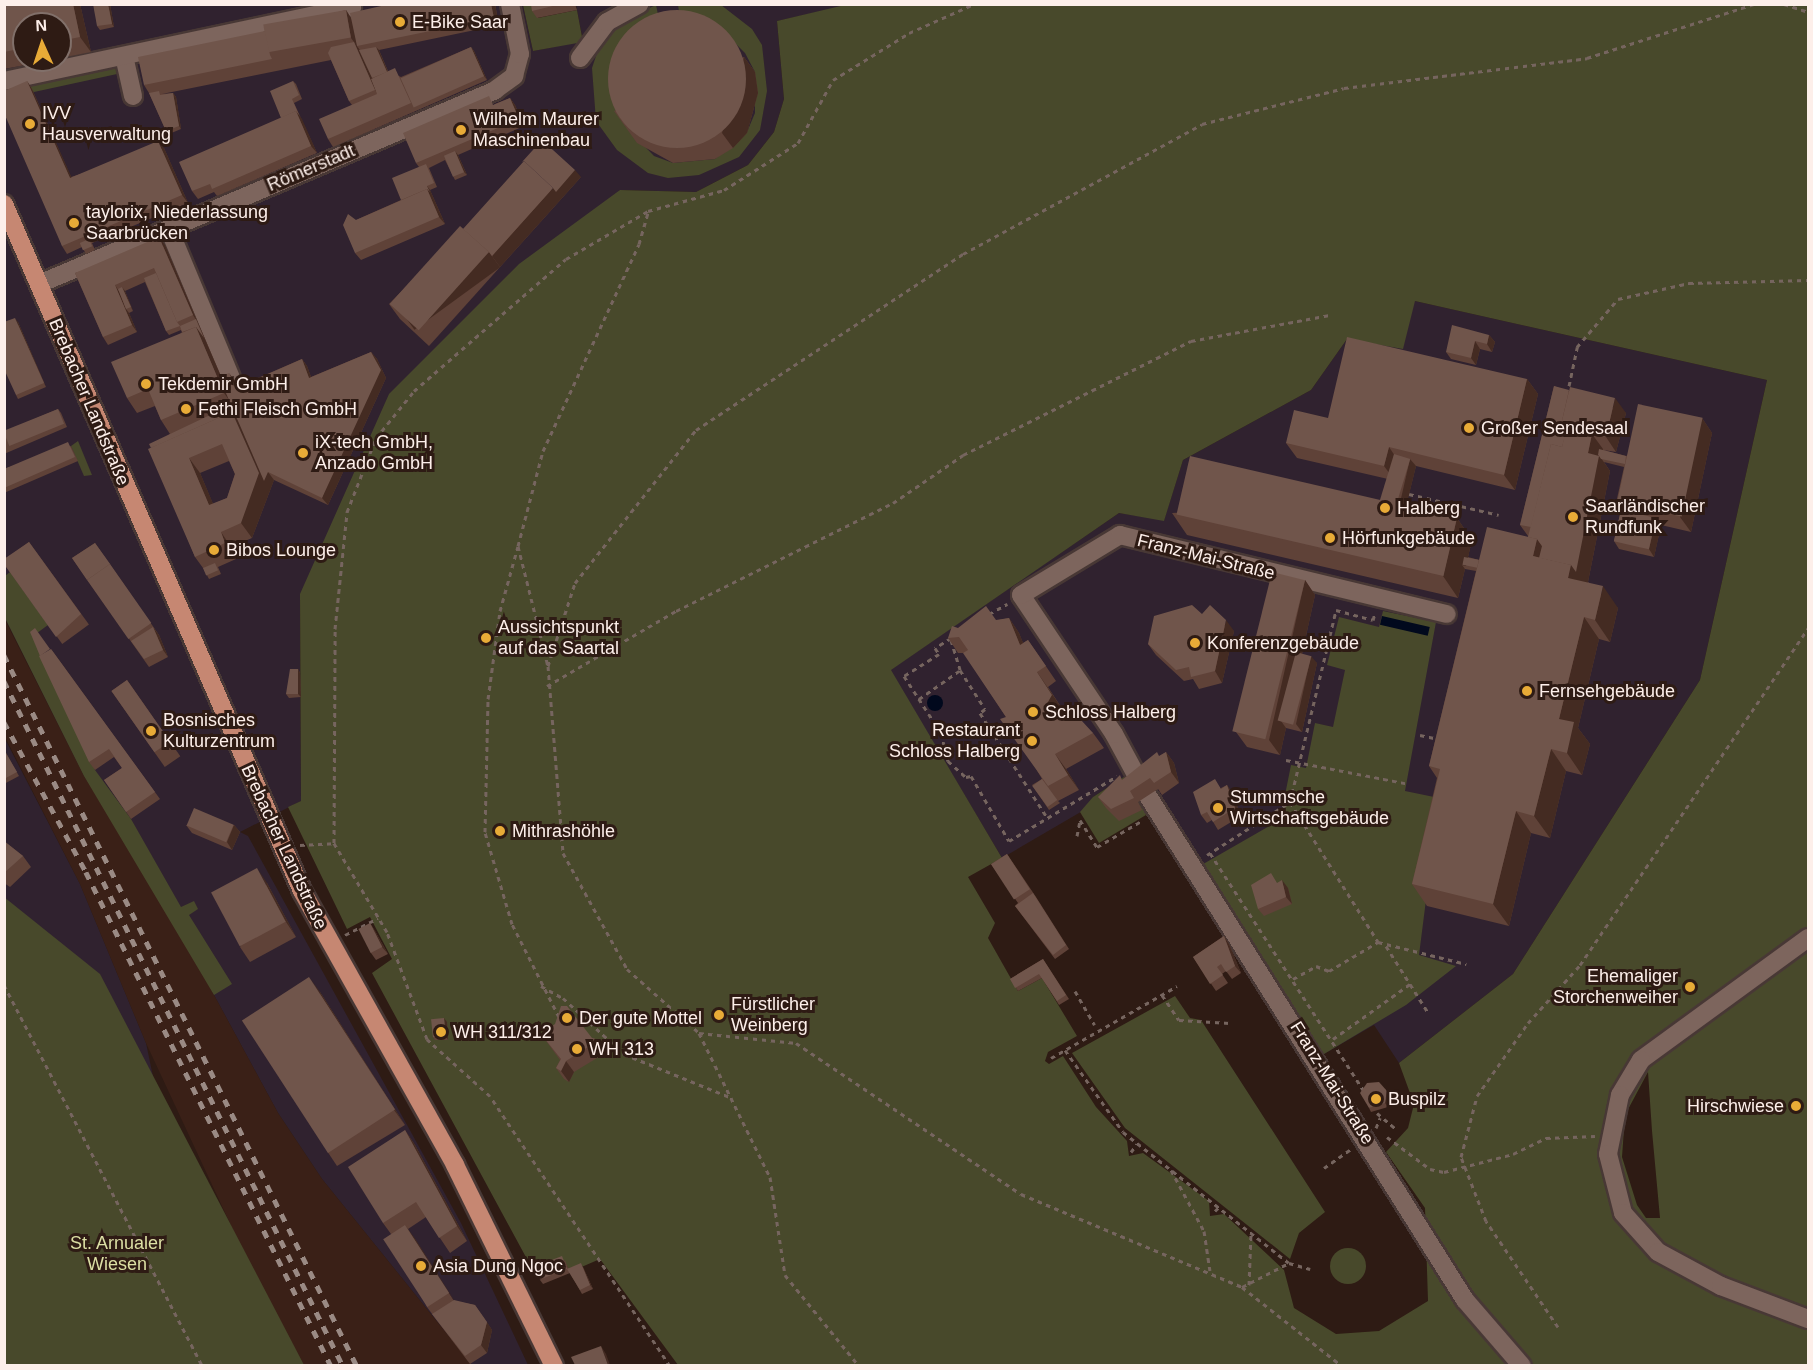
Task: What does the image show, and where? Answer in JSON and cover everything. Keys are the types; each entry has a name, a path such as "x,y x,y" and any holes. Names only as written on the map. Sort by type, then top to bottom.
{"main road":[{"name":"Brebacher Landstraße","path":"4,204 282,846 544,1340 554,1365"}],"street":[{"name":"Römerstadt","path":"39,284 507,82 520,54 510,4"},
{"path":"579,58 607,22 639,4"},
{"path":"4,81 352,7"},
{"path":"124,56 133,96"},
{"path":"169,229 231,378"},
{"name":"Franz-Mai-Straße","path":"1447,614 1120,535 1022,595 1114,734 1130,768 1187,861 1366,1139 1465,1300 1522,1365"},
{"path":"1809,938 1641,1060 1620,1095 1608,1154 1623,1213 1658,1252 1721,1286 1809,1320"}],"path":[{"path":"670,1365 490,1096 427,1039 378,918 334,843 339,573 347,512 376,438 414,391 566,259 648,211 724,190 798,143 833,80 909,33 974,4"},
{"path":"859,1365 850,1357 785,1275 770,1177 734,1099 699,1033 627,969 563,853 547,687 548,666 575,583 696,430 963,254 1202,124 1344,88 1587,58 1754,4"},
{"path":"1784,4 1809,12"},
{"path":"567,1025 540,986 512,924 485,832 488,699 500,611 543,451 639,244 648,211"},
{"path":"1569,386 1577,347 1618,299 1689,283 1809,280"},
{"path":"547,687 676,612 893,503 963,455 1191,341 1330,315"},
{"path":"1409,494 1499,515"},
{"path":"518,546 548,666"},
{"path":"984,617 1022,595"},
{"path":"1187,861 1210,853 1290,802 1336,610 1373,620 1378,598"},
{"path":"1558,1327 1486,1221 1464,1165 1477,1096 1528,1023 1580,965 1809,628"},
{"path":"959,633 935,648 939,654 904,676 941,733 948,761 966,777 971,776 1009,841 1130,768"},
{"path":"951,638 960,670 985,709 980,713 1048,819"},
{"path":"919,699 960,670"},
{"path":"1420,735 1447,741"},
{"path":"1286,760 1409,784"},
{"path":"1290,802 1378,942 1386,946 1466,964"},
{"path":"1077,836 1080,820 1097,847 1144,819 1150,829"},
{"path":"282,846 334,843"},
{"path":"1210,853 1365,1091"},
{"path":"348,934 378,918"},
{"path":"1292,979 1316,966 1329,971 1378,942"},
{"path":"1386,946 1429,1014"},
{"path":"1332,1039 1410,984"},
{"path":"4,985 202,1365"},
{"path":"540,986 563,998 624,1054 734,1099"},
{"path":"1051,1058 1177,987"},
{"path":"1075,991 1095,1025"},
{"path":"1162,995 1179,1020 1230,1023"},
{"path":"699,1033 796,1043 1021,1194 1210,1271 1242,1287 1342,1365"},
{"path":"1065,1050 1100,1106 1137,1144 1220,1206 1251,1234 1289,1263 1310,1269"},
{"path":"1377,1113 1395,1128"},
{"path":"1387,1137 1430,1169 1464,1165 1513,1154 1545,1138 1596,1136"},
{"path":"1324,1168 1366,1139"},
{"path":"1131,1152 1137,1144"},
{"path":"1170,1168 1203,1231 1210,1271"},
{"path":"1215,1211 1220,1206"},
{"path":"1249,1285 1251,1234"},
{"path":"1242,1287 1289,1263"},
{"path":"850,1357 850,1365"}],"shaded area":[{"path":"5,5 523,5 533,51 583,41 576,5 849,5 777,21 784,99 774,132 748,165 696,192 620,190 300,594 301,801 240,832 248,836 461,1223 528,1365 472,1365 322,1179 278,1113 169,912 84,776 5,618"},
{"name":"Saarländischer Rundfunk","path":"1415,301 1767,380 1700,680 1513,974 1399,1063 1374,1025 1324,1054 1131,773 1093,797 1091,806 1002,858 890,670 1119,513 1164,520 1183,460 1311,390 1347,339"},
{"path":"4,618 84,776 169,912 278,1113 322,1179 472,1365 296,1365 146,1043 80,884 5,737"},
{"path":"4,737 80,884 146,1043 154,1081 5,903"}],"green space":[{"path":"849,4 1808,5 1808,1365 678,1365 600,1259 570,1272 564,1260 534,1272 372,973 392,959 370,917 347,929 288,807 301,801 300,594 389,394 519,264 620,190 696,192 748,165 774,132 784,99 777,21","holes":["1415,301 1767,380 1700,680 1513,974 1399,1063 1414,1104 1408,1128 1386,1152 1425,1208 1428,1301 1379,1331 1336,1334 1294,1308 1284,1270 1224,1214 1210,1216 1209,1201 1143,1153 1129,1156 1127,1141 1096,1107 1063,1056 1049,1064 1045,1061 1048,1052 1077,1036 1042,978 1018,991 988,938 995,923 968,877 1002,858 891,670 1119,513 1164,521 1183,460 1311,390 1347,339 1403,349","1648,1072 1652,1131 1660,1218 1646,1218 1637,1205 1622,1157 1625,1115"]},
{"path":"523,5 534,5 538,18 577,10 583,42 533,51"},
{"path":"656,5 661,29 625,126 654,156 673,163 715,159 747,132 755,113 755,72 745,53 730,38 681,24 678,5 721,5 752,29 762,45 767,91 760,130 739,157 699,175 668,178 648,173 617,150 596,121 592,68 598,50 619,22"},
{"path":"115,65 117,74 34,92 16,86"},
{"path":"78,441 92,475 84,476 71,446"},
{"path":"10,572 48,625 33,636 95,770 131,819 181,907 194,901 198,909 189,915 232,984 214,995 84,776 5,618 5,576"},
{"path":"1383,611 1436,622 1405,791 1439,798 1419,955 1456,966 1406,1005 1324,1054 1198,867 1280,820 1291,765 1306,768 1315,723 1333,727 1345,670 1327,665 1339,617 1379,627"},
{"path":"1130,773 1146,815 1099,843 1080,812 1093,797"},
{"name":"St. Arnualer Wiesen","path":"4,897 100,974 304,1365 5,1365"},
{"path":"1175,996 1190,1018 1201,1020 1325,1212 1299,1233 1290,1259 1125,1128 1072,1053"},
{"path":"1348,1248 1361,1253 1366,1266 1361,1279 1348,1284 1335,1279 1330,1266 1335,1253"}],"water":[{"path":"1382,616 1430,627 1428,636 1380,625"},
{"path":"935,695 941,697 943,703 941,709 935,711 929,709 927,703 929,697"}],"building":[{"path":"4,4 73,4 80,37 72,39 72,12 12,12 12,50 4,52"},
{"path":"93,4 108,4 112,24 97,26"},
{"path":"390,4 491,4 494,18 357,46 350,13"},
{"path":"531,4 561,4 532,11"},
{"path":"346,10 351,38 268,52 263,25"},
{"path":"677,10 703,15 726,30 741,53 746,79 741,105 726,128 703,143 677,148 651,143 628,128 613,105 608,79 613,53 628,30 651,15"},
{"path":"265,31 272,59 144,85 138,57"},
{"path":"354,42 375,90 349,101 328,53 331,47"},
{"path":"376,47 387,72 372,78 359,50"},
{"path":"471,47 484,76 414,108 401,78"},
{"path":"395,68 411,103 328,139 319,119 377,94 371,79"},
{"path":"27,81 70,178 158,141 182,195 62,246 4,113 4,91"},
{"path":"293,81 299,95 292,99 299,115 296,111 281,118 270,91"},
{"path":"159,91 160,95 173,93 179,126 166,131 149,93"},
{"path":"489,96 493,105 510,98 519,119 416,163 403,133"},
{"path":"296,111 311,146 212,189 210,184 192,191 179,162"},
{"path":"542,140 575,170 556,192 524,161 522,162"},
{"path":"455,151 464,172 453,177 444,156"},
{"path":"524,161 553,188 492,256 463,229"},
{"path":"426,164 434,183 427,186 430,192 427,189 401,200 392,178"},
{"path":"427,189 439,217 355,253 343,225 348,214 356,220"},
{"path":"460,226 489,252 419,330 390,304"},
{"path":"159,237 193,315 177,322 154,268 115,285 132,325 103,337 75,273"},
{"path":"89,239 92,246 83,250 80,243"},
{"path":"156,273 180,326 166,331 144,278"},
{"path":"122,287 131,307 126,309 118,289"},
{"path":"15,318 44,383 16,395 4,369 4,322"},
{"path":"196,319 204,338 196,327 182,332 180,326"},
{"path":"1452,325 1489,335 1487,344 1475,341 1471,358 1446,352"},
{"path":"196,327 224,393 161,420 148,389 127,398 111,362"},
{"path":"1347,337 1527,379 1504,475 1389,447 1384,466 1286,443 1294,410 1328,418"},
{"name":"iX-tech GmbH, Anzado GmbH","path":"371,352 381,370 322,498 268,472 264,481 219,377 229,373 236,388 302,359 309,378"},
{"path":"1554,386 1569,390 1561,425 1567,429 1562,447 1551,444 1531,527 1520,525"},
{"name":"Saarländischer Rundfunk","path":"1570,387 1615,398 1606,437 1592,434 1588,453 1599,456 1576,572 1571,565 1539,558 1542,546 1537,539 1528,537 1551,444 1562,447 1567,426 1561,425"},
{"path":"1638,404 1703,418 1682,517 1617,503"},
{"path":"231,405 236,415 232,412 151,448 149,444"},
{"path":"58,409 64,424 9,446 4,431"},
{"path":"232,412 259,473 241,523 221,532 225,543 195,557 148,449","holes":["222,444 235,474 227,498 209,505 189,458"]},
{"path":"68,442 75,457 4,488 4,469"},
{"path":"1599,449 1626,456 1625,464 1601,459 1598,455"},
{"path":"1394,454 1410,459 1396,505 1380,500"},
{"name":"Hörfunkgebäude","path":"1190,456 1457,518 1443,576 1177,514"},
{"path":"1621,510 1656,518 1649,549 1614,541"},
{"name":"Fernsehgebäude","path":"1487,527 1537,539 1533,556 1571,565 1568,578 1603,586 1595,620 1584,617 1559,719 1574,722 1567,753 1551,749 1534,816 1516,811 1493,904 1412,884 1440,769 1429,766"},
{"path":"29,542 81,614 56,637 4,564 4,559"},
{"path":"95,543 113,568 110,564 87,580 89,583 72,558"},
{"path":"1464,557 1479,560 1477,568 1462,565"},
{"path":"215,563 218,570 206,575 203,568"},
{"path":"110,564 151,623 128,639 87,580"},
{"path":"1272,572 1305,580 1265,739 1232,731"},
{"name":"Konferenzgebäude","path":"1192,605 1202,614 1210,605 1226,620 1215,671 1191,677 1189,667 1176,670 1148,644 1154,616"},
{"name":"Schloss Halberg","path":"986,606 996,620 1009,618 1020,645 1028,640 1046,666 1037,672 1052,695 1044,709 1052,720 1070,708 1093,733 1055,754 1068,775 1048,786 1000,719 1006,717 963,653 968,650 959,637 948,638 952,626 958,628"},
{"path":"153,627 163,650 144,659 131,641"},
{"path":"35,628 50,649 40,656 30,632"},
{"path":"51,649 155,792 126,812 104,780 122,768 109,749 89,762 39,656"},
{"path":"1296,652 1311,656 1293,725 1278,721"},
{"path":"290,669 298,669 298,694 286,694"},
{"name":"Bosnisches Kulturzentrum","path":"127,680 170,741 154,752 111,691"},
{"path":"4,750 17,772 4,779"},
{"path":"1157,752 1159,756 1166,752 1171,772 1154,783 1150,778 1130,791 1134,798 1111,809 1098,797 1120,775 1122,780"},
{"path":"1042,779 1057,800 1048,807 1032,786"},
{"name":"Stummsche Wirtschaftsgebäude","path":"1215,779 1221,789 1227,785 1235,808 1213,822 1207,812 1201,815 1193,792"},
{"path":"194,808 234,825 226,842 187,825"},
{"path":"4,841 23,856 4,873"},
{"path":"1007,854 1030,889 1014,900 991,864"},
{"path":"257,868 286,922 240,946 211,892"},
{"path":"1271,873 1277,883 1282,880 1286,897 1258,909 1251,885"},
{"path":"1033,893 1066,945 1053,955 1015,906"},
{"path":"370,923 382,947 371,953 358,929"},
{"path":"1224,936 1235,966 1226,972 1221,964 1217,967 1223,975 1210,984 1193,957"},
{"path":"1043,959 1066,995 1057,1001 1039,974 1015,988 1010,979"},
{"path":"309,977 395,1110 328,1153 242,1021"},
{"name":"WH 313","path":"561,1006 567,1006 592,1038 599,1040 566,1061 561,1071 556,1068 561,1059 541,1034 555,1024"},
{"path":"444,1018 446,1036 433,1037 431,1019"},
{"name":"Buspilz","path":"1379,1082 1387,1091 1385,1103 1369,1108 1360,1093 1367,1083"},
{"path":"405,1130 457,1226 439,1238 416,1202 383,1223 348,1167"},
{"path":"405,1225 449,1293 427,1307 383,1239"},
{"path":"562,1256 567,1269 540,1279 535,1266"},
{"path":"581,1263 590,1285 580,1290 567,1269"},
{"path":"454,1300 475,1305 487,1322 481,1345 465,1356 432,1314"},
{"path":"601,1346 608,1365 575,1365 571,1357"}],"railway":[{"path":"4,655 357,1366"},
{"path":"4,681 343,1366"},
{"path":"4,722 86,872 331,1366"}],"place":[{"name":"E-Bike Saar","path":"400,22"},
{"name":"IVV Hausverwaltung","path":"30,124"},
{"name":"Wilhelm Maurer Maschinenbau","path":"461,130"},
{"name":"taylorix, Niederlassung Saarbrücken","path":"74,223"},
{"name":"Tekdemir GmbH","path":"146,384"},
{"name":"Fethi Fleisch GmbH","path":"186,409"},
{"name":"Großer Sendesaal","path":"1469,428"},
{"name":"iX-tech GmbH, Anzado GmbH","path":"303,453"},
{"name":"Halberg","path":"1385,508"},
{"name":"Saarländischer Rundfunk","path":"1573,517"},
{"name":"Hörfunkgebäude","path":"1330,538"},
{"name":"Bibos Lounge","path":"214,550"},
{"name":"Aussichtspunkt auf das Saartal","path":"486,638"},
{"name":"Konferenzgebäude","path":"1195,643"},
{"name":"Fernsehgebäude","path":"1527,691"},
{"name":"Schloss Halberg","path":"1033,712"},
{"name":"Bosnisches Kulturzentrum","path":"151,731"},
{"name":"Restaurant Schloss Halberg","path":"1032,741"},
{"name":"Stummsche Wirtschaftsgebäude","path":"1218,808"},
{"name":"Mithrashöhle","path":"500,831"},
{"name":"Ehemaliger Storchenweiher","path":"1690,987"},
{"name":"Fürstlicher Weinberg","path":"719,1015"},
{"name":"Der gute Mottel","path":"567,1018"},
{"name":"WH 311/312","path":"441,1032"},
{"name":"WH 313","path":"577,1049"},
{"name":"Buspilz","path":"1376,1099"},
{"name":"Hirschwiese","path":"1796,1106"},
{"name":"Asia Dung Ngoc","path":"421,1266"}]}
